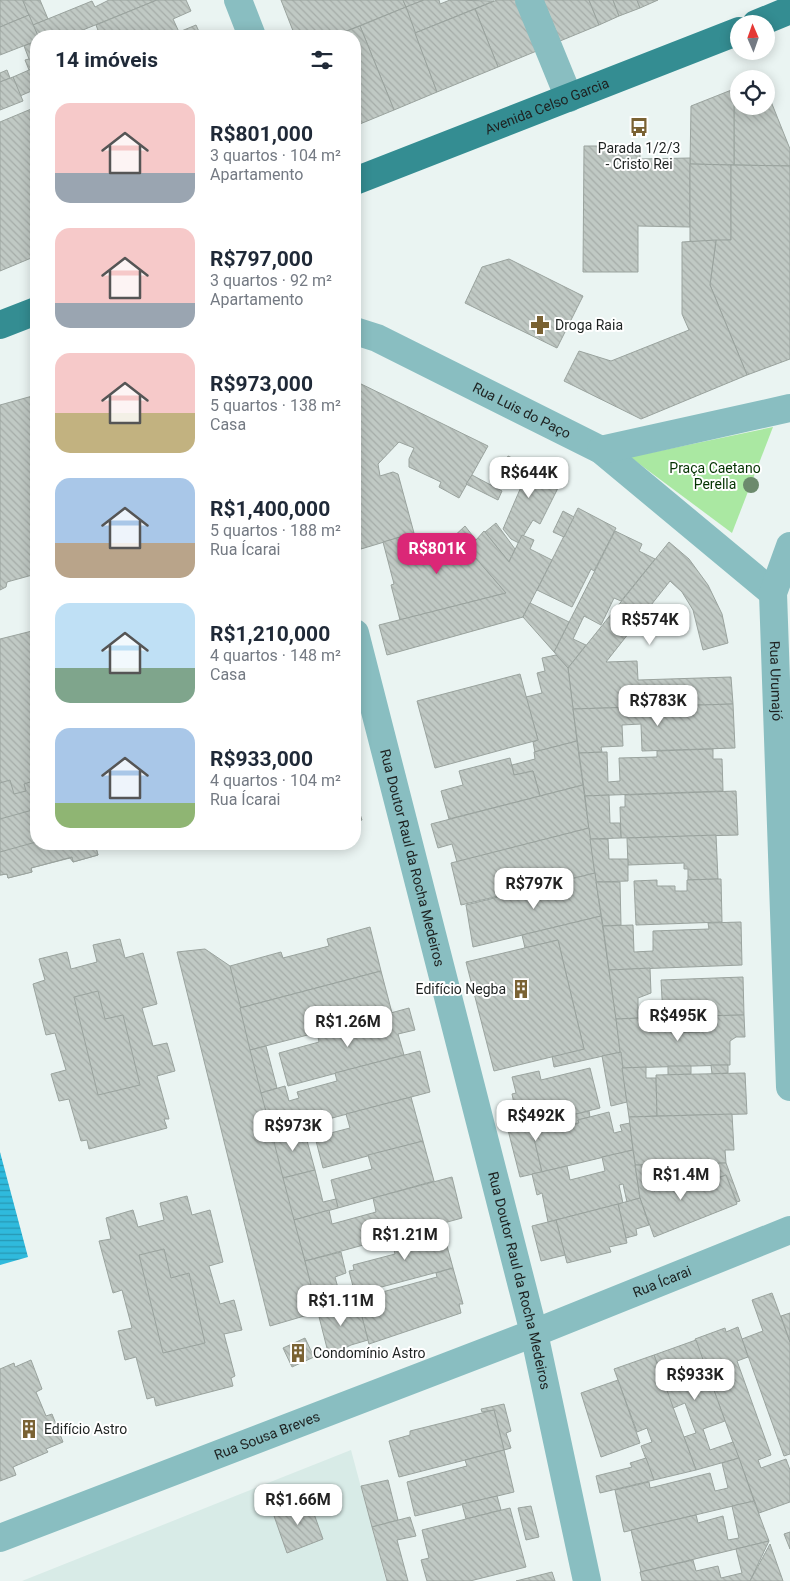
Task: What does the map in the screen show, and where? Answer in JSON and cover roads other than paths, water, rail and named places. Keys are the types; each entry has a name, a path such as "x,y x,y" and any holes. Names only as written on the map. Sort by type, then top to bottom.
{"main road":[{"path":"775,16 790,10"},
{"name":"Avenida Celso Garcia","path":"361,179 730,34"},
{"path":"0,326 30,314"}],"street":[{"path":"238,0 250,30"},
{"path":"529,0 569,98"},
{"name":"Rua Luis do Paço","path":"366,335 601,450 773,593"},
{"path":"601,450 790,408"},
{"name":"Rua Urumajó","path":"790,546 773,593 790,1087"},
{"name":"Rua Doutor Raul da Rocha Medeiros","path":"361,656 534,1333 587,1581"},
{"name":"Rua Ícarai","path":"534,1333 790,1230"},
{"name":"Rua Sousa Breves","path":"0,1538 534,1333"}],"water":[{"path":"0,1152 28,1257 0,1265"}],"place":[{"name":"Parada 1/2/3 - Cristo Rei","path":"639,127"},
{"name":"Droga Raia","path":"540,325"},
{"name":"Edifício Negba","path":"521,989"},
{"name":"Condomínio Astro","path":"298,1353"},
{"name":"Edifício Astro","path":"29,1429"}],"park label":[{"name":"Praça Caetano Perella","path":"715,476"}]}
